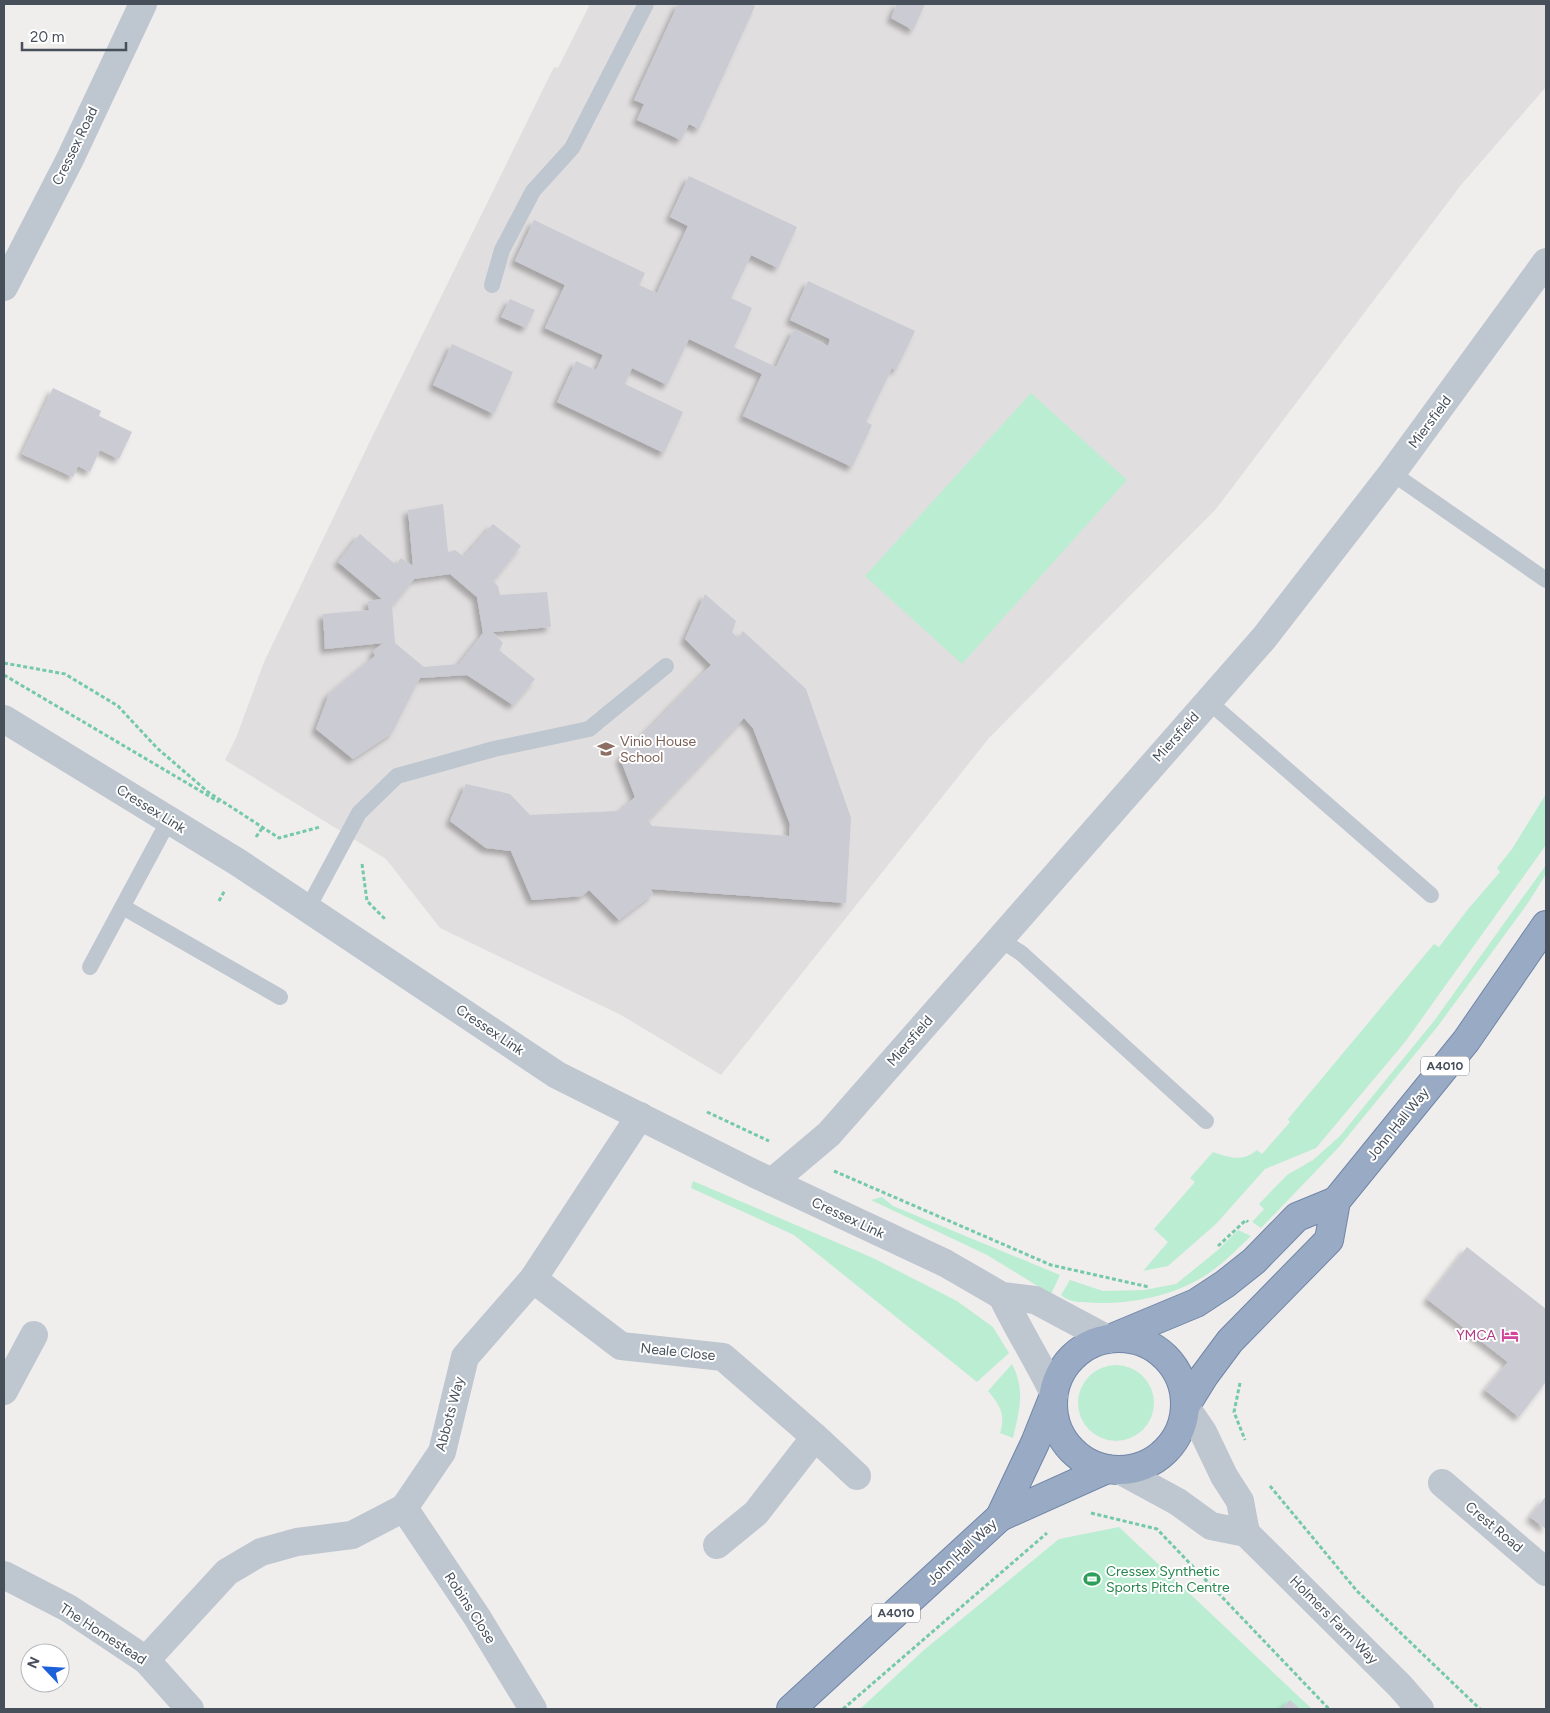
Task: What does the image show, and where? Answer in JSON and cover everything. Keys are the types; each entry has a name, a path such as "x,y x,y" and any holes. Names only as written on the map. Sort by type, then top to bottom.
{"highway":[{"name":"John Hall Way","path":"1110,1338 1196,1303 1225,1284 1254,1261 1297,1217 1336,1201 1466,1041 1546,925"},
{"name":"John Hall Way","path":"1186,1406 1204,1376 1230,1341 1329,1240 1336,1201"},
{"name":"A4010","path":"1110,1338 1135,1339 1156,1348 1172,1363 1183,1383 1186,1406 1182,1427 1172,1444 1158,1458 1140,1467 1114,1470 1088,1463 1073,1452 1061,1436 1054,1417 1053,1396 1060,1374 1072,1358 1088,1345 1110,1338"},
{"name":"John Hall Way","path":"1000,1517 1035,1443 1053,1396"},
{"name":"John Hall Way","path":"791,1709 1000,1517 1114,1470"}],"street":[{"name":"Cressex Road","path":"4,287 70,159 144,4"},
{"name":"Miersfield","path":"772,1182 829,1134 998,938 1264,638 1392,473 1546,262"},
{"name":"Cressex Link","path":"4,719 308,908 557,1075 772,1182 945,1263 1002,1296 1035,1300 1110,1338"},
{"name":"Abbots Way","path":"146,1660 227,1572 261,1552 297,1542 352,1535 404,1508 442,1452 465,1357 533,1279 640,1116"},
{"name":"Neale Close","path":"533,1279 621,1346 723,1358 857,1476"},
{"path":"1002,1296 1019,1334 1041,1366 1053,1396"},
{"path":"4,1391 11,1363 34,1335"},
{"path":"1114,1470 1178,1502 1211,1526 1246,1533 1240,1501 1224,1476 1203,1432 1186,1406"},
{"path":"717,1545 756,1513 815,1438"},
{"name":"Crest Road","path":"1442,1482 1546,1572"},
{"name":"Robins Close","path":"404,1508 477,1618 532,1709"},
{"name":"Holmers Farm Way","path":"1246,1533 1400,1686 1420,1709"},
{"name":"The Homestead","path":"4,1575 68,1608 146,1660 190,1709"}],"lane":[{"path":"492,285 502,250 533,191 572,148 646,4"},
{"path":"1392,473 1546,580"},
{"path":"308,908 360,813 397,776 494,749 589,729 666,666"},
{"path":"1208,701 1430,895"},
{"path":"90,967 169,820"},
{"path":"123,907 280,997"},
{"path":"998,938 1021,953 1206,1121"}],"path":[{"path":"4,662 65,674 118,706 157,748 208,792 263,828 4,675"},
{"path":"1083,1511 1157,1529 1330,1709"},
{"path":"843,1709 1052,1528"}],"shaded area":[{"path":"590,4 1546,4 1546,87 1461,185 1216,509 989,738 721,1075 621,1015 440,928 386,859 225,760 236,738 264,662 373,435 554,67 558,68"}],"green space":[{"path":"1031,393 1127,480 962,664 865,576"},
{"path":"1546,794 1546,845 1405,1042 1316,1148 1265,1169 1216,1224 1168,1266 1143,1271 1168,1242 1154,1229 1195,1182 1190,1178 1213,1152 1236,1158 1247,1156 1257,1150 1262,1154 1290,1122 1288,1119 1434,944 1439,947 1500,872 1497,868 1512,849"},
{"path":"1546,865 1546,874 1528,903 1438,1026 1339,1147 1261,1228 1252,1222 1264,1209 1259,1204 1287,1175 1313,1160 1340,1136 1434,1021"},
{"path":"693,1181 873,1258 957,1301 993,1327 1009,1353 977,1382 794,1235 691,1188"},
{"path":"882,1197 893,1206 1060,1275 1051,1294 987,1255 871,1200"},
{"path":"1238,1230 1251,1236 1217,1267 1191,1284 1176,1290 1145,1299 1113,1303 1079,1302 1069,1300 1061,1295 1070,1280 1103,1291 1144,1290 1176,1284 1218,1250"},
{"path":"1012,1364 1019,1383 1020,1392 1019,1410 1013,1438 1000,1433 1002,1427 1001,1410 988,1391"},
{"path":"1116,1365 1130,1368 1143,1376 1151,1389 1154,1403 1151,1417 1143,1430 1130,1438 1116,1441 1102,1438 1089,1430 1081,1417 1078,1403 1081,1389 1089,1376 1102,1368"},
{"name":"Cressex Synthetic Sports Pitch Centre","path":"1119,1527 1312,1709 860,1709 924,1650 1059,1539"}],"building":[{"path":"678,4 751,4 755,6 699,129 689,124 681,140 637,120 644,104 634,100"},
{"path":"897,4 925,4 913,30 891,18"},
{"path":"689,176 797,227 778,268 751,255 731,298 752,308 734,347 776,367 794,329 828,346 830,339 790,320 808,281 915,331 896,370 892,368 866,422 872,425 852,467 743,416 762,374 689,339 667,385 632,368 625,384 683,412 664,453 557,402 576,361 596,370 603,355 545,328 565,285 515,261 534,220 645,273 639,285 657,293 688,226 670,217"},
{"path":"510,299 535,310 526,328 501,317"},
{"path":"452,344 513,372 494,414 433,385"},
{"path":"53,388 101,411 99,416 132,432 119,459 100,450 90,472 78,466 73,477 22,454"},
{"path":"443,504 448,552 455,550 464,557 493,524 521,546 493,581 498,586 500,595 547,592 551,627 493,632 503,643 499,650 535,679 513,705 467,675 420,678 392,733 353,759 316,729 329,694 375,656 373,651 383,643 325,649 323,614 369,610 368,601 382,599 338,562 360,534 396,565 401,558 413,566 408,510","holes":["450,574 477,597 483,633 459,664 424,667 395,643 392,606 414,579"]},
{"path":"705,594 736,621 732,632 738,638 743,631 806,689 851,818 846,903 651,889 653,894 619,920 589,890 582,896 532,900 511,851 486,848 450,821 466,784 510,794 530,815 620,811 635,797 620,758 711,665 685,639","holes":["744,718 753,728 790,824 789,836 652,826 648,820"]},
{"name":"YMCA","path":"1467,1247 1546,1309 1546,1384 1519,1417 1485,1390 1508,1362 1427,1299"},
{"path":"1546,1496 1546,1529 1530,1517"},
{"path":"1290,1700 1300,1709 1282,1709"}],"place":[{"name":"Vinio House School","path":"606,749"},
{"name":"YMCA","path":"1510,1335"},
{"name":"Cressex Synthetic Sports Pitch Centre","path":"1092,1579"}]}
